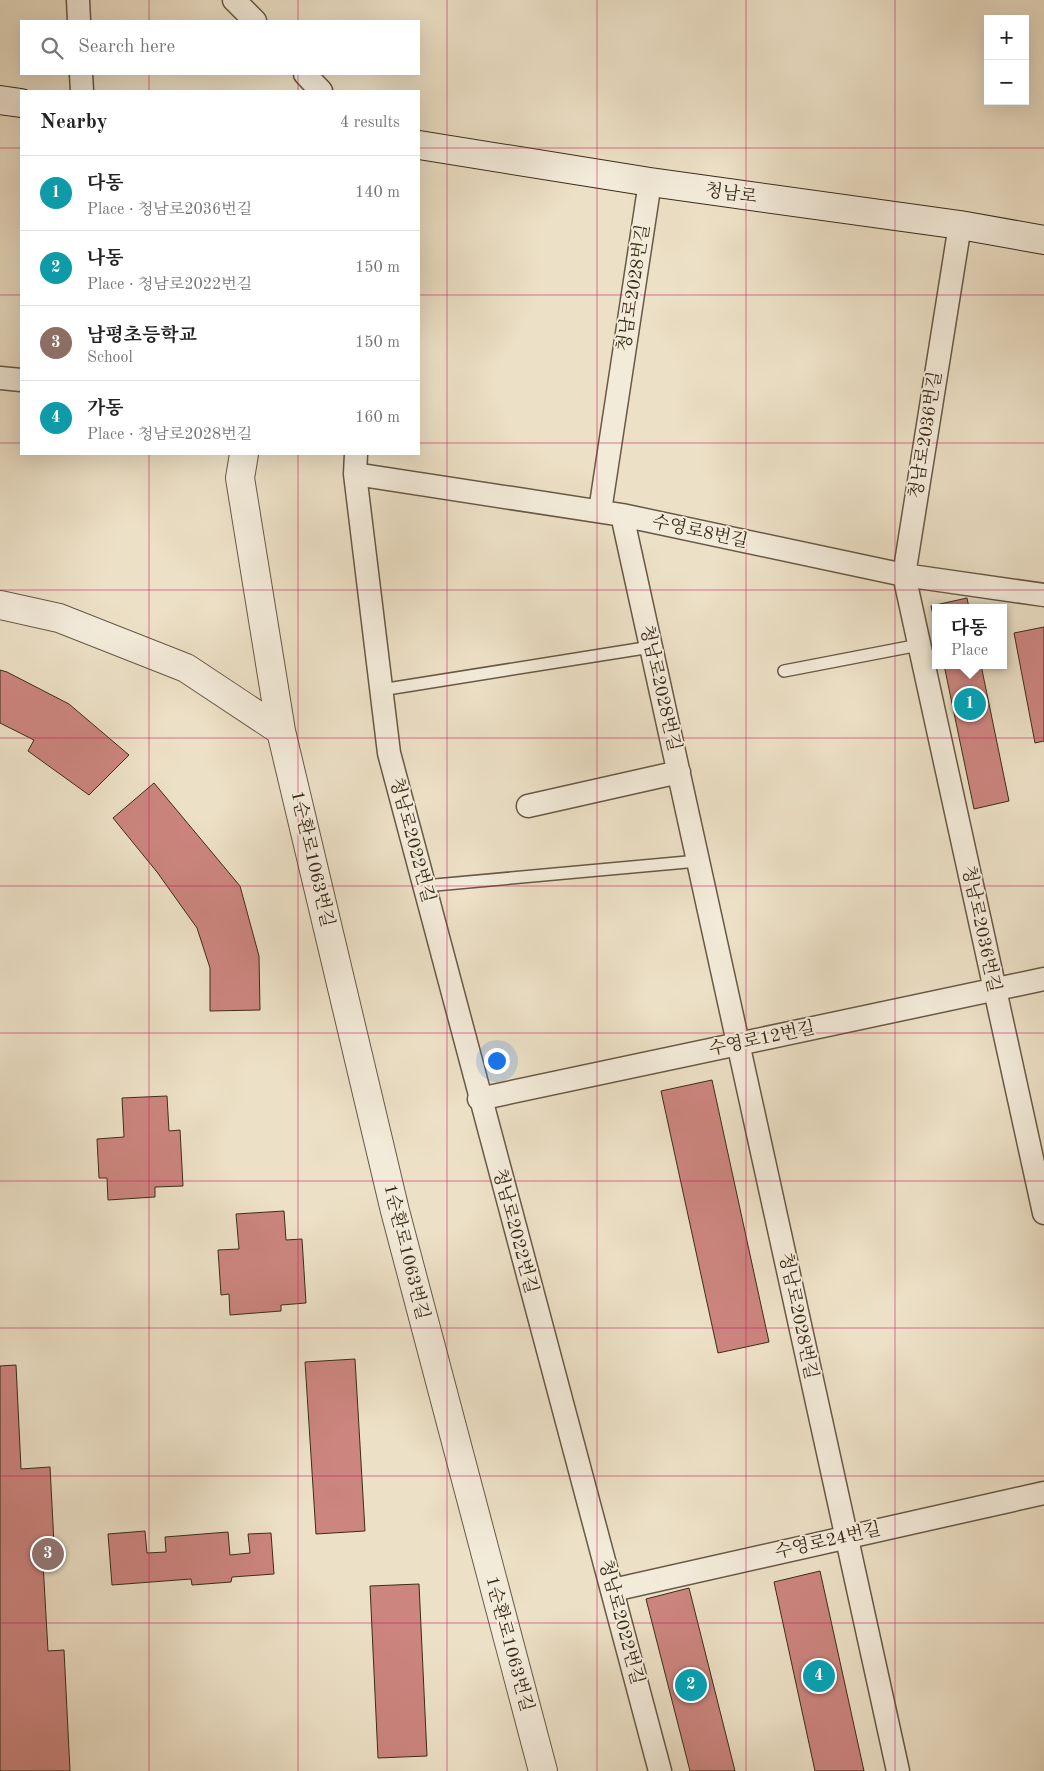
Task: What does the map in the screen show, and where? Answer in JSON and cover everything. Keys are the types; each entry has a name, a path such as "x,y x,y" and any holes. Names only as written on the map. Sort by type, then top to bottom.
{"street":[{"path":"78,0 79,20"},
{"path":"234,0 254,20"},
{"path":"81,75 82,90"},
{"path":"306,75 320,90"},
{"path":"0,100 20,104"},
{"name":"청남로","path":"420,145 650,182 960,225 1044,240"},
{"name":"청남로2028번길","path":"600,511 650,182"},
{"name":"청남로2036번길","path":"960,225 904,575 1044,1213"},
{"path":"0,378 20,380"},
{"name":"1순환로1063번길","path":"244,455 240,478 281,731 395,1210 543,1771"},
{"name":"수영로8번길","path":"355,464 622,515 904,575 1044,595"},
{"name":"청남로2022번길","path":"355,464 388,753 660,1771"},
{"name":"청남로2028번길","path":"622,515 898,1771"},
{"path":"0,605 59,618 186,668 281,731"},
{"path":"528,806 679,772"},
{"name":"수영로12번길","path":"480,1098 1044,979"},
{"name":"수영로24번길","path":"613,1590 1044,1493"}],"lane":[{"path":"784,671 919,645"},
{"path":"381,690 651,646"},
{"path":"424,886 698,861"}],"building":[{"path":"967,598 968,604 940,604"},
{"path":"1044,627 1044,741 1035,743 1014,633"},
{"path":"945,669 982,669 1009,801 974,809"},
{"path":"0,670 69,704 129,755 89,795 28,751 34,740 0,723"},
{"path":"154,783 240,886 259,956 260,1010 210,1011 210,968 197,928 157,872 113,818"},
{"path":"712,1080 769,1342 718,1353 661,1091"},
{"path":"167,1096 169,1131 180,1130 183,1186 155,1187 155,1197 108,1200 107,1178 99,1178 97,1139 124,1137 122,1098"},
{"path":"284,1211 286,1240 302,1239 306,1303 281,1305 281,1311 230,1315 229,1294 221,1295 218,1250 239,1249 236,1214"},
{"path":"355,1359 365,1531 316,1534 305,1362"},
{"path":"16,1365 21,1469 50,1467 55,1563 43,1563 48,1651 64,1650 70,1771 0,1771 0,1366"},
{"path":"145,1531 147,1553 166,1552 165,1537 228,1532 230,1555 250,1553 248,1534 271,1533 274,1574 232,1577 231,1582 192,1585 191,1579 112,1585 108,1534"},
{"path":"820,1571 864,1771 815,1771 774,1582"},
{"path":"419,1584 427,1756 378,1758 370,1586"},
{"path":"689,1588 735,1771 690,1771 646,1599"}],"place":[{"name":"다동","path":"970,704"},
{"name":"남평초등학교","path":"48,1554"},
{"name":"가동","path":"819,1676"},
{"name":"나동","path":"691,1685"}]}
